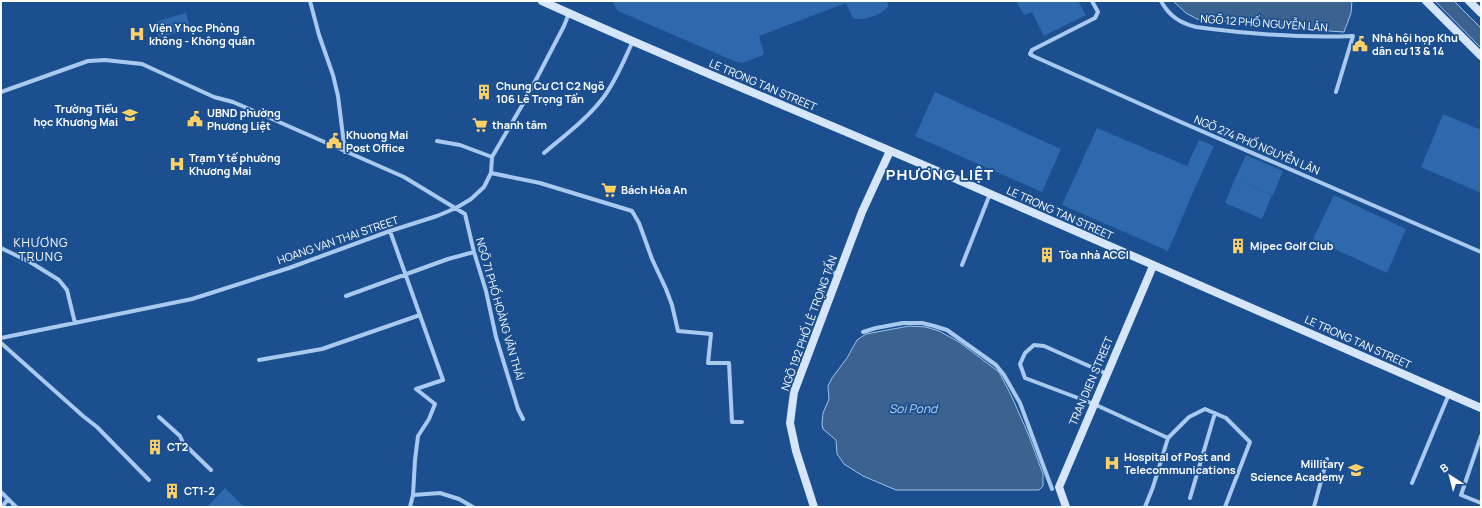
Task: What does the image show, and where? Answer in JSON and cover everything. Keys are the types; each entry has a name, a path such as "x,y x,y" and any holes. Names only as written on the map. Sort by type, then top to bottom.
{"main road":[{"name":"LE TRONG TAN STREET","path":"542,1 1153,266 1352,350 1481,408"},
{"path":"1426,1 1481,56"},
{"path":"1469,1 1481,13"},
{"name":"NGÕ 192 PHỐ LÊ TRỌNG TẤN","path":"814,507 796,452 790,423 796,384 862,212 890,151"},
{"name":"TRAN DIEN STREET","path":"1066,507 1059,487 1153,266"}],"street":[{"path":"310,1 338,96 345,152"},
{"name":"NGÕ 274 PHỐ NGUYỄN LÂN","path":"1092,1 1098,12 1095,18 1032,50 1030,54 1088,81 1481,252"},
{"name":"NGÕ 12 PHỐ NGUYỄN LÂN","path":"1161,1 1172,16 1184,24 1196,28 1327,37 1353,36 1336,92"},
{"name":"HOANG VAN THAI STREET","path":"1,338 192,299 288,268 456,208 471,199 484,187 491,173 492,157 527,97 564,26 569,13"},
{"path":"544,153 586,117 602,99 612,85 633,41"},
{"path":"1,92 88,61 105,60 142,64 214,97 233,102 404,177 456,208"},
{"path":"437,141 460,145 492,157"},
{"path":"491,173 540,183 632,211 639,223 652,259 666,289 672,305 678,331 711,334 708,363 729,362 732,422 742,422"},
{"path":"962,265 990,194"},
{"name":"NGÕ 71 PHỐ HOÀNG VĂN THÁI","path":"456,208 465,214 474,252 486,291 496,337 518,409 523,419"},
{"path":"390,231 443,380 416,389 435,404 429,419 418,436 414,460 413,494 410,507"},
{"path":"1,248 30,262 59,280 67,290 75,323"},
{"path":"346,296 448,259 474,252"},
{"path":"824,270 838,274"},
{"path":"259,360 322,349 420,315"},
{"path":"863,332 903,323 922,323 947,330 996,365 1004,375 1020,404 1052,489"},
{"path":"1,343 83,416 97,426 148,480"},
{"path":"1107,374 1044,346 1034,345 1025,353 1020,364 1025,378 1094,404 1168,438"},
{"path":"1412,483 1449,394"},
{"path":"1145,507 1153,487 1168,438 1189,417 1205,409 1226,418 1250,442 1225,507"},
{"path":"1190,498 1215,414"},
{"path":"159,417 180,436 183,443 211,470"},
{"path":"1481,436 1461,495 1481,503"},
{"path":"1314,507 1327,459"},
{"path":"1,492 16,507"},
{"path":"413,494 440,493 459,499 473,507"},
{"path":"2,507 8,499"}],"shaded area":[{"path":"612,1 887,1 888,6 878,14 867,18 857,19 853,18 846,3 759,36 764,53 763,55 743,63 734,61 618,11"},
{"path":"1016,1 1078,1 1086,15 1044,36 1032,12 1024,15"},
{"path":"186,13 190,29 159,38 155,22"},
{"path":"935,92 1061,149 1042,192 915,136"},
{"path":"1443,114 1481,130 1481,193 1421,167"},
{"path":"1097,128 1187,166 1199,140 1214,146 1168,251 1062,205"},
{"path":"1246,155 1283,171 1273,195 1235,179"},
{"path":"1235,179 1272,195 1262,219 1225,203"},
{"path":"1334,195 1406,229 1387,273 1313,239"},
{"path":"225,488 244,507 207,507"}],"water":[{"path":"1173,1 1352,1 1351,13 1344,32 1314,30 1290,26 1197,19 1186,13"},
{"path":"1435,1 1454,1 1481,28 1481,48"},
{"name":"Soi Pond","path":"909,326 926,327 939,331 959,342 999,372 1029,436 1043,474 1043,486 1039,490 896,490 863,476 844,464 837,454 836,440 823,429 823,413 829,399 828,386 857,340 866,334"}],"place":[{"name":"Viện Y học Phòng không - Không quân","path":"137,34"},
{"name":"Nhà hội họp Khu dân cư 13 & 14","path":"1360,44"},
{"name":"Chung Cư C1 C2 Ngõ 106 Lê Trọng Tấn","path":"484,92"},
{"name":"Trường Tiểu học Khương Mai","path":"130,115"},
{"name":"UBND phường Phương Liệt","path":"195,119"},
{"name":"thanh tâm","path":"480,125"},
{"name":"Khuong Mai Post Office","path":"334,141"},
{"name":"Trạm Y tế phường Khương Mai","path":"177,164"},
{"name":"Bách Hóa An","path":"609,190"},
{"name":"Mipec Golf Club","path":"1238,246"},
{"name":"Tòa nhà ACCI","path":"1047,255"},
{"name":"CT2","path":"155,447"},
{"name":"Hospital of Post and Telecommunications","path":"1112,463"},
{"name":"Millitary Science Academy","path":"1356,470"},
{"name":"CT1-2","path":"172,491"}],"district":[{"name":"PHƯƠNG LIỆT","path":"940,175"},
{"name":"KHƯƠNG TRUNG","path":"41,250"}]}
